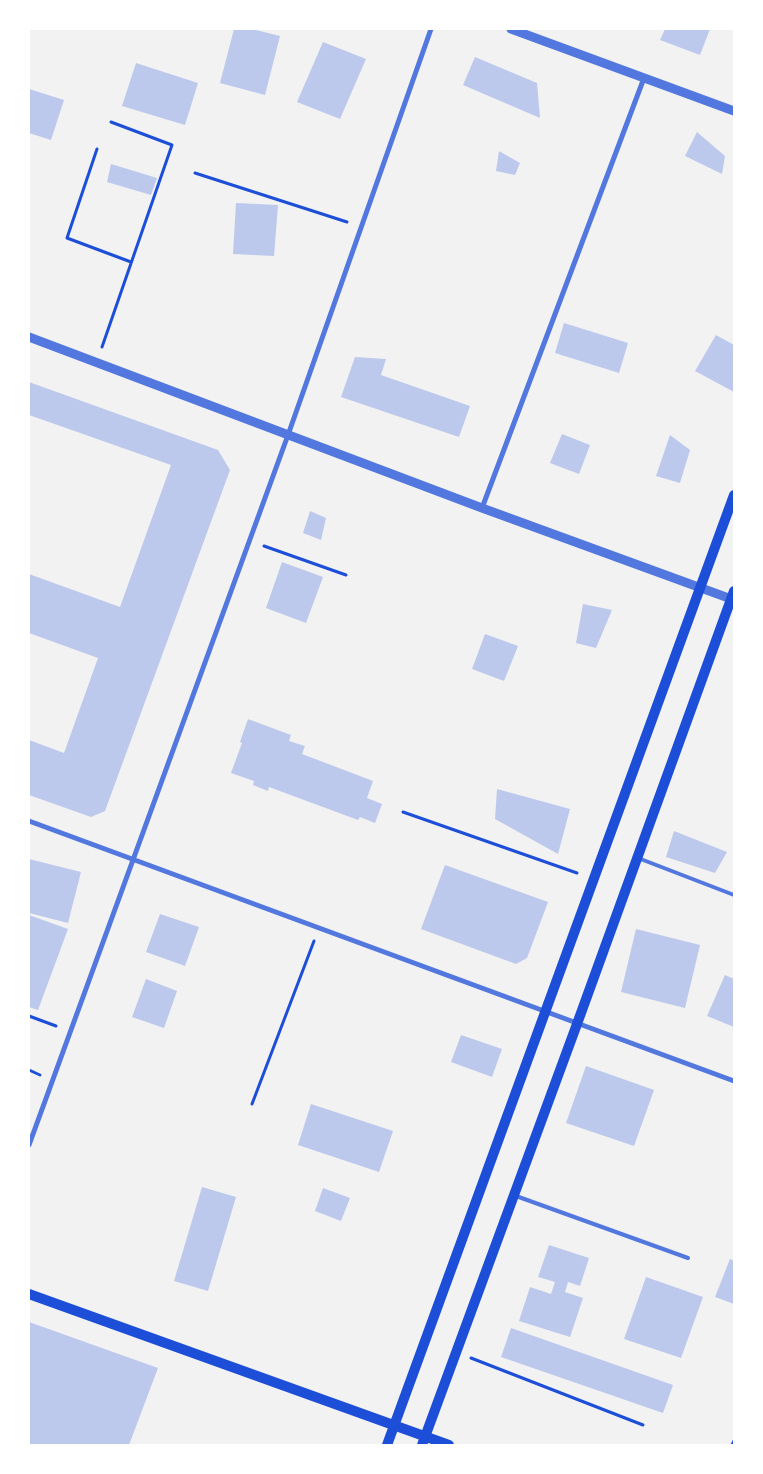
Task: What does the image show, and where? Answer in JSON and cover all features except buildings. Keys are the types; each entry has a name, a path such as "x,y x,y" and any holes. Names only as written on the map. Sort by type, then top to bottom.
{"main road":[{"path":"387,1445 734,495"},
{"path":"423,1441 578,1024 733,596"},
{"path":"29,1294 395,1424 423,1441 449,1445"}],"street":[{"path":"29,1145 288,435 431,29"},
{"path":"510,29 734,111"},
{"path":"482,508 644,78"},
{"path":"29,337 482,508 700,587 733,596"},
{"path":"29,821 734,1081"}],"lane":[{"path":"638,858 734,895"},
{"path":"514,1196 688,1258"}],"path":[{"path":"96,362 172,145 110,122"},
{"path":"97,149 67,238 131,262"},
{"path":"195,173 362,226"},
{"path":"249,542 346,574"},
{"path":"402,812 594,879"},
{"path":"252,1104 319,928"},
{"path":"29,1016 70,1032"},
{"path":"456,1352 643,1425"},
{"path":"732,1445 734,1441"}]}
